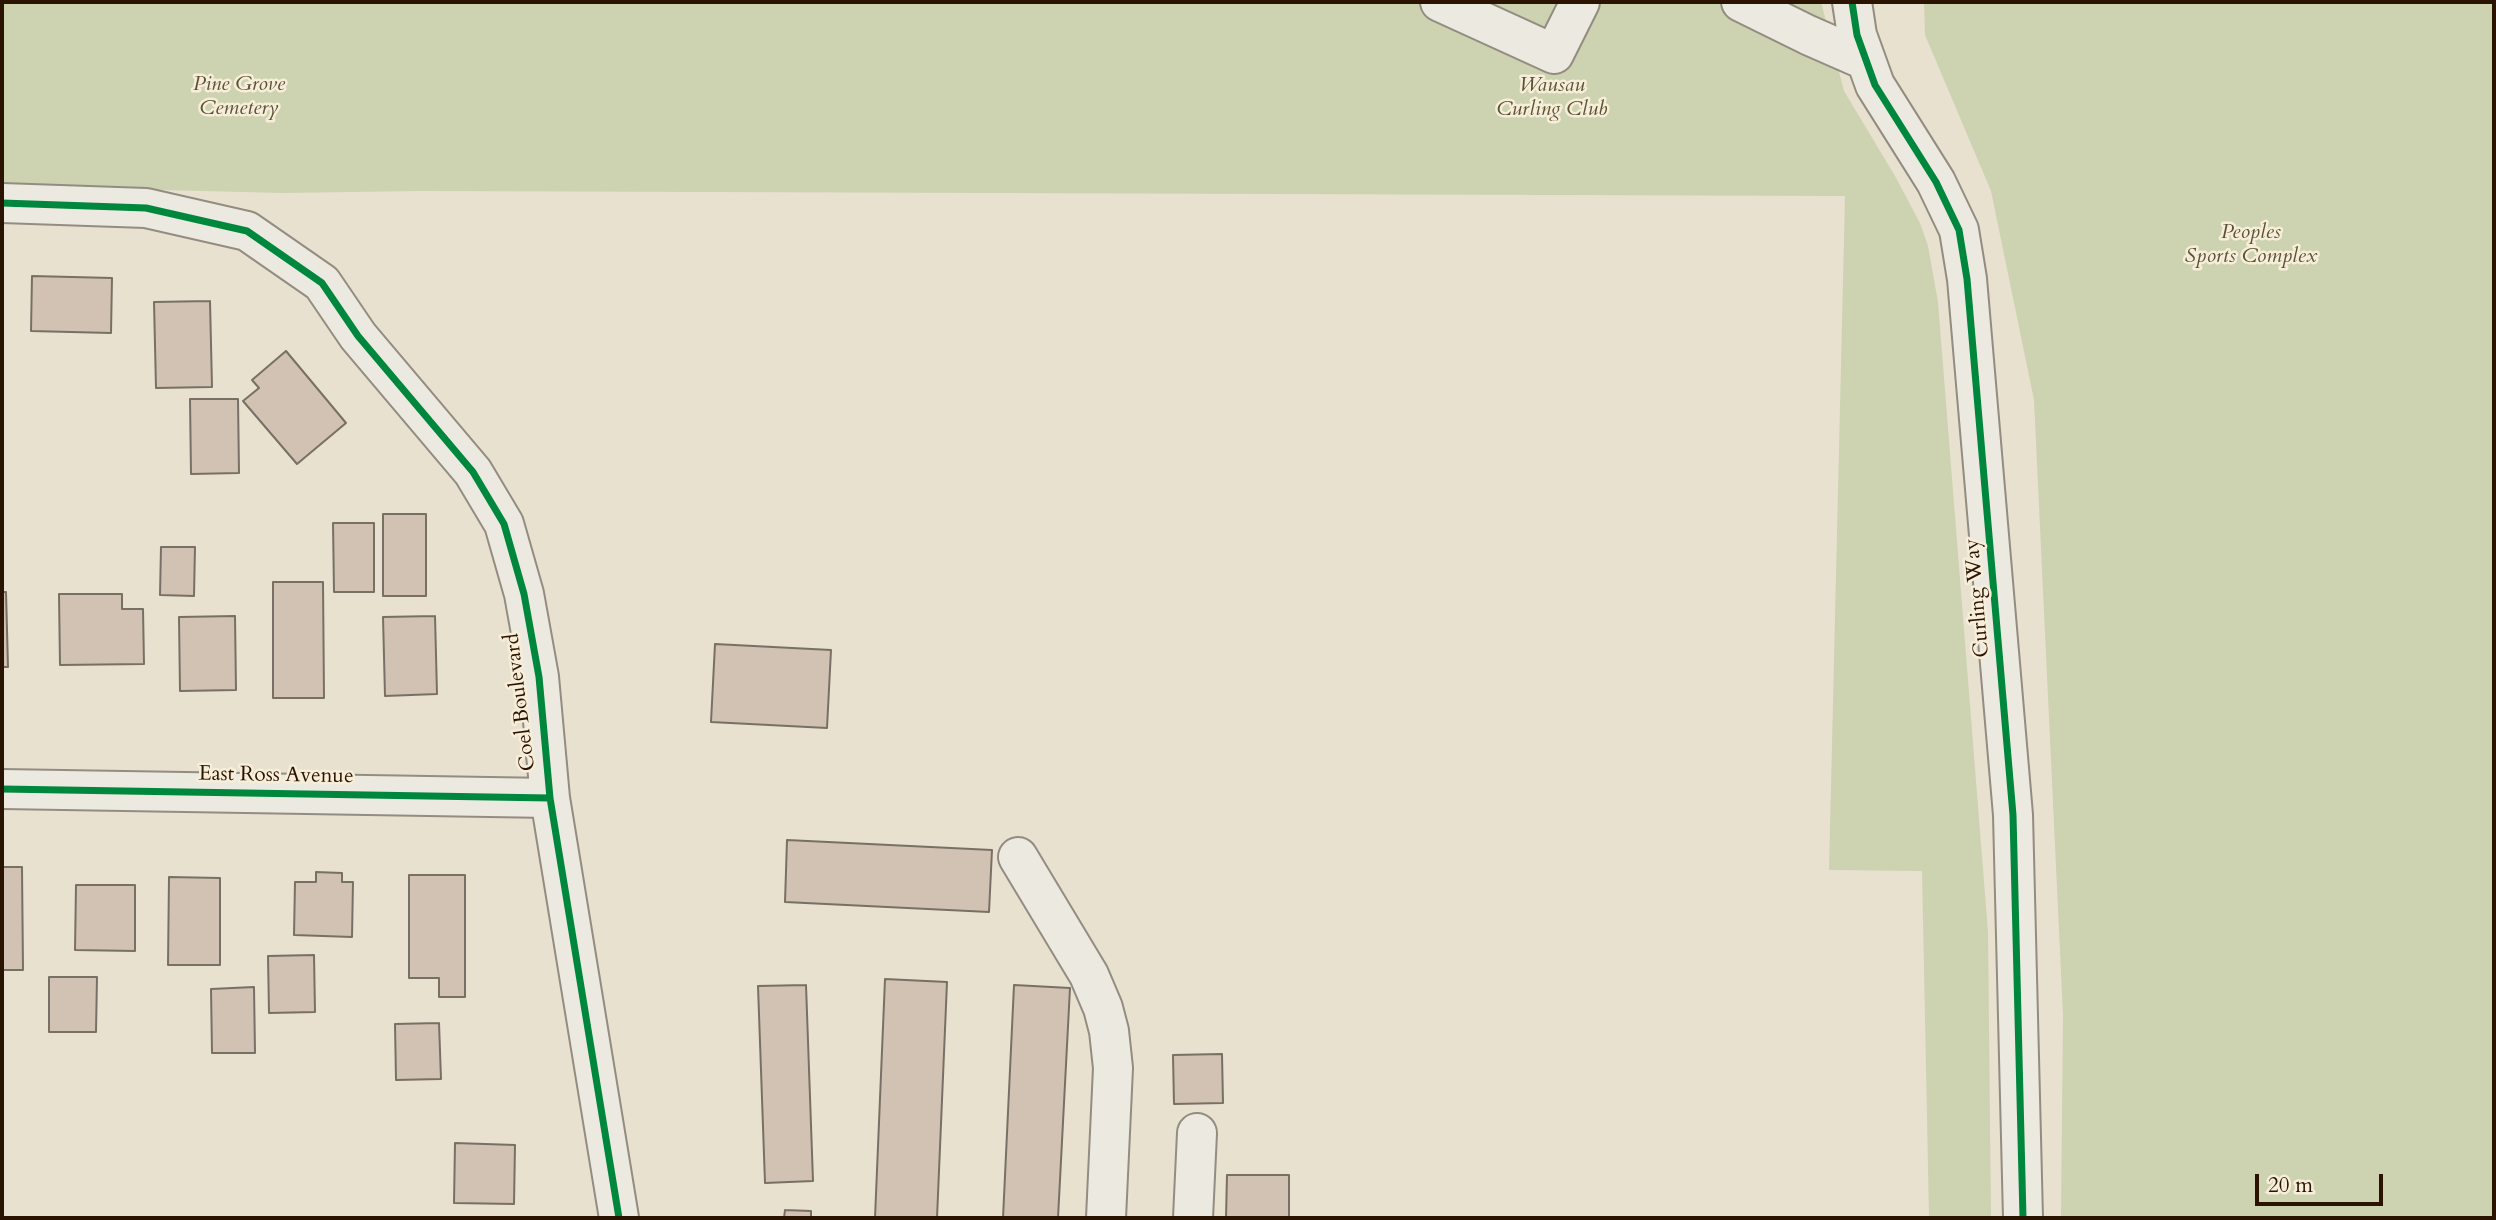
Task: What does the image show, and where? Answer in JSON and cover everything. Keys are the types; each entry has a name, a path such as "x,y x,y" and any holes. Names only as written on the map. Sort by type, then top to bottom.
{"street":[{"path":"1440,2 1554,54 1580,2"},
{"path":"1741,2 1808,36 1865,60"},
{"name":"Curling Way","path":"1852,2 1857,35 1875,85 1937,182 1948,204 1959,230 1966,270 2013,815 2023,1218"},
{"name":"Coel Boulevard","path":"2,203 146,208 247,231 322,283 358,336 473,472 504,524 524,594 539,677 550,798 619,1218"},
{"name":"East Ross Avenue","path":"2,789 550,798"},
{"path":"1018,857 1089,975 1103,1007 1109,1031 1112,1096 1106,1218"},
{"path":"1193,1218 1197,1133"}],"green space":[{"name":"Wausau Curling Club","path":"2,2 1821,2 1844,91 1920,223 1928,246 1938,302 1988,932 1991,1218 1929,1218 1922,871 1829,870 1845,196 422,191 282,193 2,186"},
{"name":"Peoples Sports Complex","path":"1924,2 2494,2 2494,1218 2061,1218 2063,1015 2034,400 1991,191 1925,35"}],"building":[{"path":"32,276 112,278 111,333 31,331"},
{"path":"210,301 212,387 156,388 154,302"},
{"path":"286,351 346,423 297,464 243,401 259,388 252,380"},
{"path":"190,399 238,399 239,473 191,474"},
{"path":"383,514 426,514 426,596 383,596"},
{"path":"333,523 374,523 374,592 334,592"},
{"path":"161,547 195,547 194,596 160,595"},
{"path":"273,582 323,582 324,698 273,698"},
{"path":"2,592 6,592 8,667 2,667"},
{"path":"59,594 122,594 122,609 143,609 144,664 60,665"},
{"path":"235,616 236,690 180,691 179,617"},
{"path":"435,616 437,694 385,696 383,617"},
{"path":"715,644 831,650 827,728 711,722"},
{"path":"787,840 992,850 989,912 785,902"},
{"path":"2,867 22,867 23,970 2,970"},
{"path":"316,872 342,873 342,882 353,882 352,937 294,935 295,882 316,882"},
{"path":"409,875 465,875 465,997 439,997 439,978 409,978"},
{"path":"169,877 220,878 220,965 168,965"},
{"path":"76,885 135,885 135,951 75,950"},
{"path":"314,955 315,1012 269,1013 268,956"},
{"path":"49,977 97,977 96,1032 49,1032"},
{"path":"885,979 947,982 937,1218 875,1218"},
{"path":"806,985 813,1181 765,1183 758,986"},
{"path":"1014,985 1070,988 1058,1218 1003,1218"},
{"path":"254,987 255,1053 212,1053 211,989"},
{"path":"439,1023 441,1079 396,1080 395,1024"},
{"path":"1222,1054 1223,1103 1174,1104 1173,1055"},
{"path":"455,1143 515,1145 514,1204 454,1203"},
{"path":"1227,1175 1289,1175 1289,1218 1226,1218"},
{"path":"785,1210 811,1211 811,1218 784,1218"}],"cycle path":[{"path":"1852,2 1857,35 1875,85 1936,182 1959,230 1967,279 2013,815 2023,1218"},
{"path":"2,203 146,208 247,231 322,283 358,336 473,472 504,524 524,594 539,677 550,798 619,1218"},
{"path":"2,789 550,798"}],"park label":[{"name":"Pine Grove Cemetery","path":"239,97"}]}
